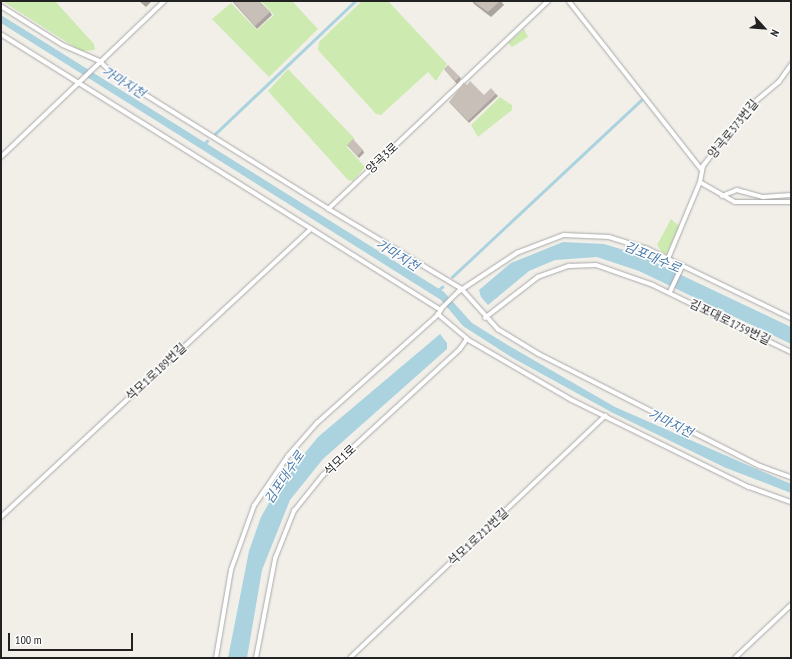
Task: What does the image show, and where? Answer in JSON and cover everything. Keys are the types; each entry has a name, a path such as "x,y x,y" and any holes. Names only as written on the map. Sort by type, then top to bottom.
{"lane":[{"path":"1,157 164,1"},
{"name":"양곡3로","path":"329,209 549,1"},
{"path":"569,1 701,169"},
{"path":"1,6 62,45 99,62 114,75 329,209 462,289 485,318 539,354 627,401 760,466 791,477"},
{"path":"1,34 78,84 441,309"},
{"name":"양곡로373번길","path":"668,258 700,182 701,169 749,107 779,82 791,65"},
{"path":"700,182 722,196 748,205 791,202"},
{"path":"722,196 737,190 763,198 791,195"},
{"name":"석모1로189번길","path":"1,517 311,229"},
{"path":"216,658 231,570 254,506 288,456 317,423 438,315 441,309 458,292 517,253 564,235 609,237 668,258 681,268 791,318"},
{"name":"김포대로1759번길","path":"485,318 538,277 576,265 612,268 670,290 791,352"},
{"path":"670,290 681,268"},
{"path":"438,315 467,339 521,373 749,487 791,502"},
{"name":"석모1로","path":"256,658 273,566 294,511 323,475 454,355 467,339"},
{"name":"석모1로212번길","path":"350,658 605,416"},
{"path":"735,658 791,605"}],"green space":[{"path":"2,1 55,1 94,44 95,50 81,51"},
{"path":"261,1 292,1 318,29 269,77 212,19 231,3 257,30 274,15"},
{"path":"362,1 388,1 447,64 436,81 428,72 381,115 376,114 318,50 319,42"},
{"path":"524,29 528,37 512,47 508,43"},
{"path":"288,69 355,139 347,147 365,167 353,181 348,180 268,91"},
{"path":"500,97 512,105 512,110 478,137 471,125"},
{"path":"671,219 679,226 667,253 663,254 657,245"}],"water":[{"path":"1,15 444,292 472,323 506,344 615,407 791,484 791,493 726,468 613,413 511,357 463,326 441,300 1,23"},
{"path":"563,242 604,244 637,254 791,327 791,344 639,271 597,257 555,260 529,271 488,305 481,297 479,290 511,263"},
{"name":"김포대수로","path":"440,334 447,343 447,349 323,459 290,500 262,570 247,658 228,658 249,551 261,517 281,482 318,437"}],"building":[{"path":"233,1 259,1 270,12 255,26"},
{"path":"473,1 500,1 488,12"},
{"path":"448,65 460,77 455,81 444,69"},
{"path":"470,81 484,95 491,88 496,94 468,121 449,102 464,82 467,85"},
{"path":"353,139 363,150 357,156 347,145"}],"waterway":[{"path":"215,134 355,1"},
{"path":"452,277 641,100"},
{"name":"가마지천","path":"202,146 207,141"},
{"name":"가마지천","path":"436,292 442,287"}]}
